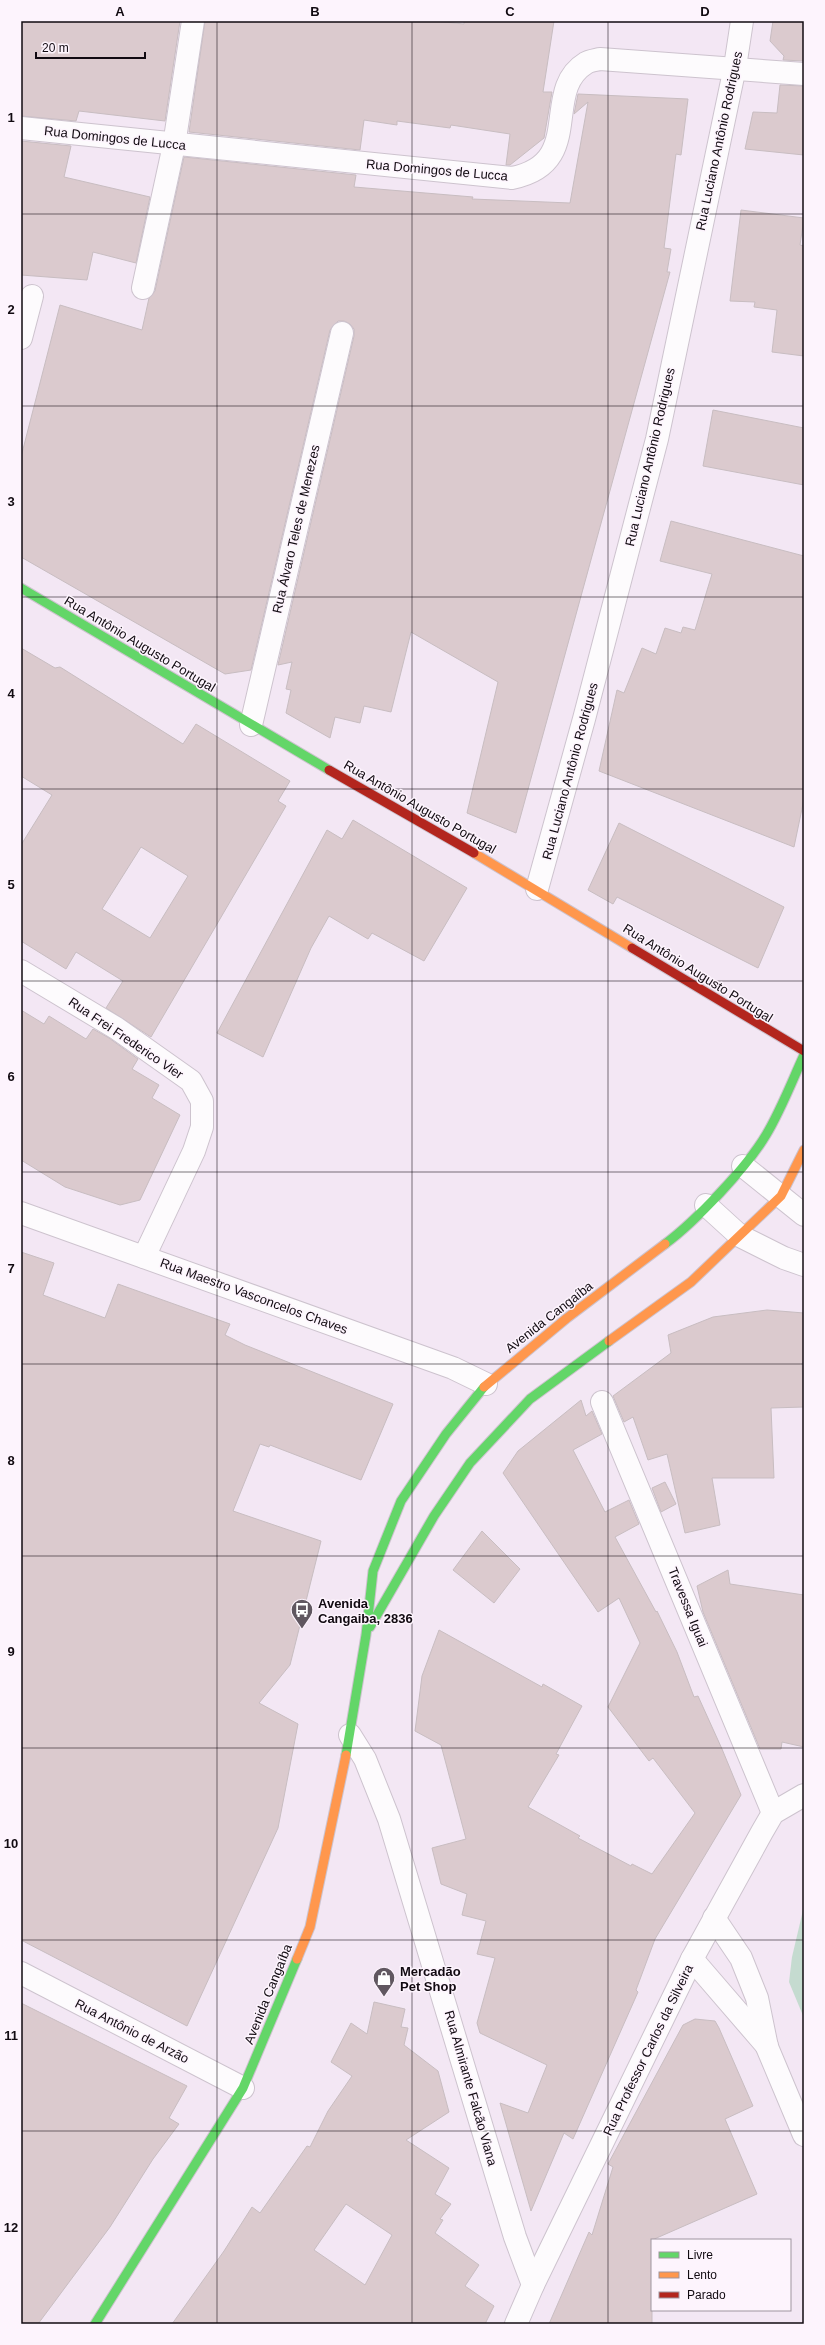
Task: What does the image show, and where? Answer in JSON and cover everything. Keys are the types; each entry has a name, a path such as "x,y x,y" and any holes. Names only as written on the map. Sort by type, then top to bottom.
{"main road":[{"name":"Rua Antônio Augusto Portugal","path":"21,588 251,725 537,889 762,1028 804,1051"},
{"name":"Avenida Cangaíba","path":"96,2324 243,2088 310,1927 350,1735 366,1635 373,1571 401,1501 446,1434 486,1384 567,1318 681,1232 743,1166 766,1134 804,1054"},
{"name":"Avenida Cangaíba","path":"366,1635 434,1516 470,1463 530,1399 691,1282 781,1196 804,1150"}],"street":[{"path":"142,288 174,145 193,21"},
{"name":"Rua Luciano Antônio Rodrigues","path":"537,889 584,719 657,439 735,68 742,21"},
{"name":"Rua Domingos de Lucca","path":"21,128 174,145 512,178 529,175 546,163 556,146 568,85 586,63 600,59 804,74"},
{"path":"21,338 32,296"},
{"name":"Rua Álvaro Teles de Menezes","path":"251,725 342,333"},
{"name":"Rua Frei Frederico Vier","path":"21,971 116,1028 191,1081 202,1100 202,1127 194,1151 144,1257"},
{"path":"743,1166 804,1215"},
{"path":"706,1205 740,1236 784,1258 804,1265"},
{"name":"Rua Maestro Vasconcelos Chaves","path":"21,1213 453,1368 486,1384"},
{"name":"Travessa Iguai","path":"602,1402 773,1813"},
{"name":"Rua Almirante Falcão Viana","path":"350,1735 368,1766 396,1839 515,2237 533,2285"},
{"path":"773,1813 804,1795"},
{"name":"Rua Professor Carlos da Silveira","path":"516,2324 533,2285 692,1959 773,1813"},
{"path":"714,1918 741,1958 757,1998 767,2047 804,2135"},
{"path":"692,1959 767,2047"},
{"name":"Rua Antônio de Arzão","path":"21,1973 243,2088"}],"green space":[{"path":"804,1906 804,2018 789,1982 792,1957"}],"building":[{"path":"21,21 180,21 165,121 79,111 76,121 21,116"},
{"path":"205,21 434,21 464,24 464,21 554,21 543,92 552,92 544,138 510,165 506,165 510,134 451,125 450,128 397,121 397,125 364,120 360,150 189,132"},
{"path":"773,21 804,21 804,61 783,60 784,56 770,41"},
{"path":"780,85 804,86 804,155 745,149 753,112 777,113"},
{"path":"578,94 688,99 681,155 676,154 664,248 671,249 667,272 670,272 516,833 467,813 498,682 411,632 391,712 364,706 360,723 335,717 330,738 286,713 291,690 286,689 292,662 278,665 354,336 354,329 350,324 344,321 338,321 330,330 251,670 225,674 21,557 21,457 60,305 142,330 149,298 155,291 184,157 356,175 354,187 473,197 472,199 570,203 588,102 574,114"},
{"path":"21,141 71,146 64,177 150,197 136,263 93,252 87,280 21,275"},
{"path":"741,210 804,218 800,245 804,246 804,356 772,352 777,310 754,307 755,302 730,301"},
{"path":"713,410 804,428 804,485 703,466"},
{"path":"671,521 804,556 804,799 794,847 599,771 617,690 624,693 642,648 656,654 665,628 681,633 683,627 695,630 712,574 660,561"},
{"path":"21,648 55,668 60,667 183,744 196,724 290,781 278,801 286,806 151,1037 106,1008 123,981 76,952 66,969 21,941 21,845 52,795 21,776","holes":["141,847 188,876 150,938 102,909"]},
{"path":"353,820 467,888 424,961 372,933 368,939 329,916 311,948 263,1057 217,1033 327,830 342,839"},
{"path":"619,823 784,907 758,968 617,897 613,904 588,890"},
{"path":"21,1010 44,1024 49,1016 86,1039 93,1029 109,1038 138,1059 132,1069 159,1085 152,1098 180,1115 140,1200 120,1205 65,1187 21,1160"},
{"path":"21,1252 54,1263 43,1295 105,1318 118,1284 230,1324 225,1335 245,1345 393,1404 361,1480 270,1445 269,1447 260,1444 233,1511 321,1541 290,1665 259,1703 298,1724 278,1828 187,2026 21,1940"},
{"path":"767,1310 804,1313 804,1362 802,1363 804,1407 771,1408 774,1478 712,1478 720,1525 685,1533 667,1454 648,1460 633,1417 624,1422 613,1396 671,1353 668,1335 713,1317"},
{"path":"581,1400 586,1416 592,1411 602,1434 573,1450 605,1512 629,1500 639,1524 615,1537 656,1612 657,1611 677,1652 694,1697 698,1696 741,1795 655,1939 636,1990 638,1992 573,2139 564,2133 531,2211 500,2103 528,2113 547,2065 480,2033 477,2023 495,1958 477,1954 486,1921 462,1915 467,1894 441,1884 432,1848 466,1839 441,1745 415,1731 422,1676 439,1630 542,1687 543,1684 582,1706 556,1754 559,1755 528,1807 580,1836 578,1838 631,1866 632,1864 652,1874 695,1813 653,1758 649,1761 608,1707 640,1643 619,1598 598,1612 503,1473 518,1451"},
{"path":"665,1482 676,1504 661,1512 652,1488"},
{"path":"482,1531 520,1569 494,1603 453,1570"},
{"path":"728,1570 730,1584 804,1595 804,1747 782,1742 781,1749 760,1749 703,1612 697,1586"},
{"path":"374,2002 405,2009 401,2027 408,2028 404,2045 438,2071 449,2112 406,2140 449,2168 435,2194 451,2204 440,2219 443,2220 435,2233 479,2265 465,2286 494,2306 485,2324 172,2324 224,2251 252,2207 260,2213 307,2146 310,2147 328,2111 352,2076 331,2062 351,2023 367,2034","holes":["346,2204 392,2235 365,2285 314,2250"]},
{"path":"21,2003 187,2086 169,2118 179,2124 153,2159 110,2227 38,2324 21,2324"},
{"path":"695,2019 715,2021 719,2028 753,2106 725,2119 757,2194 654,2239 651,2239 652,2324 549,2324 589,2232 592,2235 613,2167 608,2164 683,2025"}],"traffic: fast":[{"path":"21,588 329,770"},
{"path":"665,1244 706,1208 747,1162 777,1116 804,1055"},
{"path":"370,1627 434,1516 470,1463 530,1399 609,1341"},
{"path":"346,1755 366,1635 373,1571 401,1501 446,1434 484,1387"},
{"path":"95,2324 243,2088 297,1959"}],"traffic: slow":[{"path":"474,853 632,948"},
{"path":"609,1341 691,1282 781,1196 804,1150"},
{"path":"484,1387 567,1318 665,1244"},
{"path":"297,1959 310,1927 346,1755"}],"traffic: jam":[{"path":"329,770 474,853"},
{"path":"632,948 804,1051"}],"place":[{"name":"Avenida Cangaiba, 2836","path":"302,1630"},
{"name":"Mercadão Pet Shop","path":"384,1998"}]}
